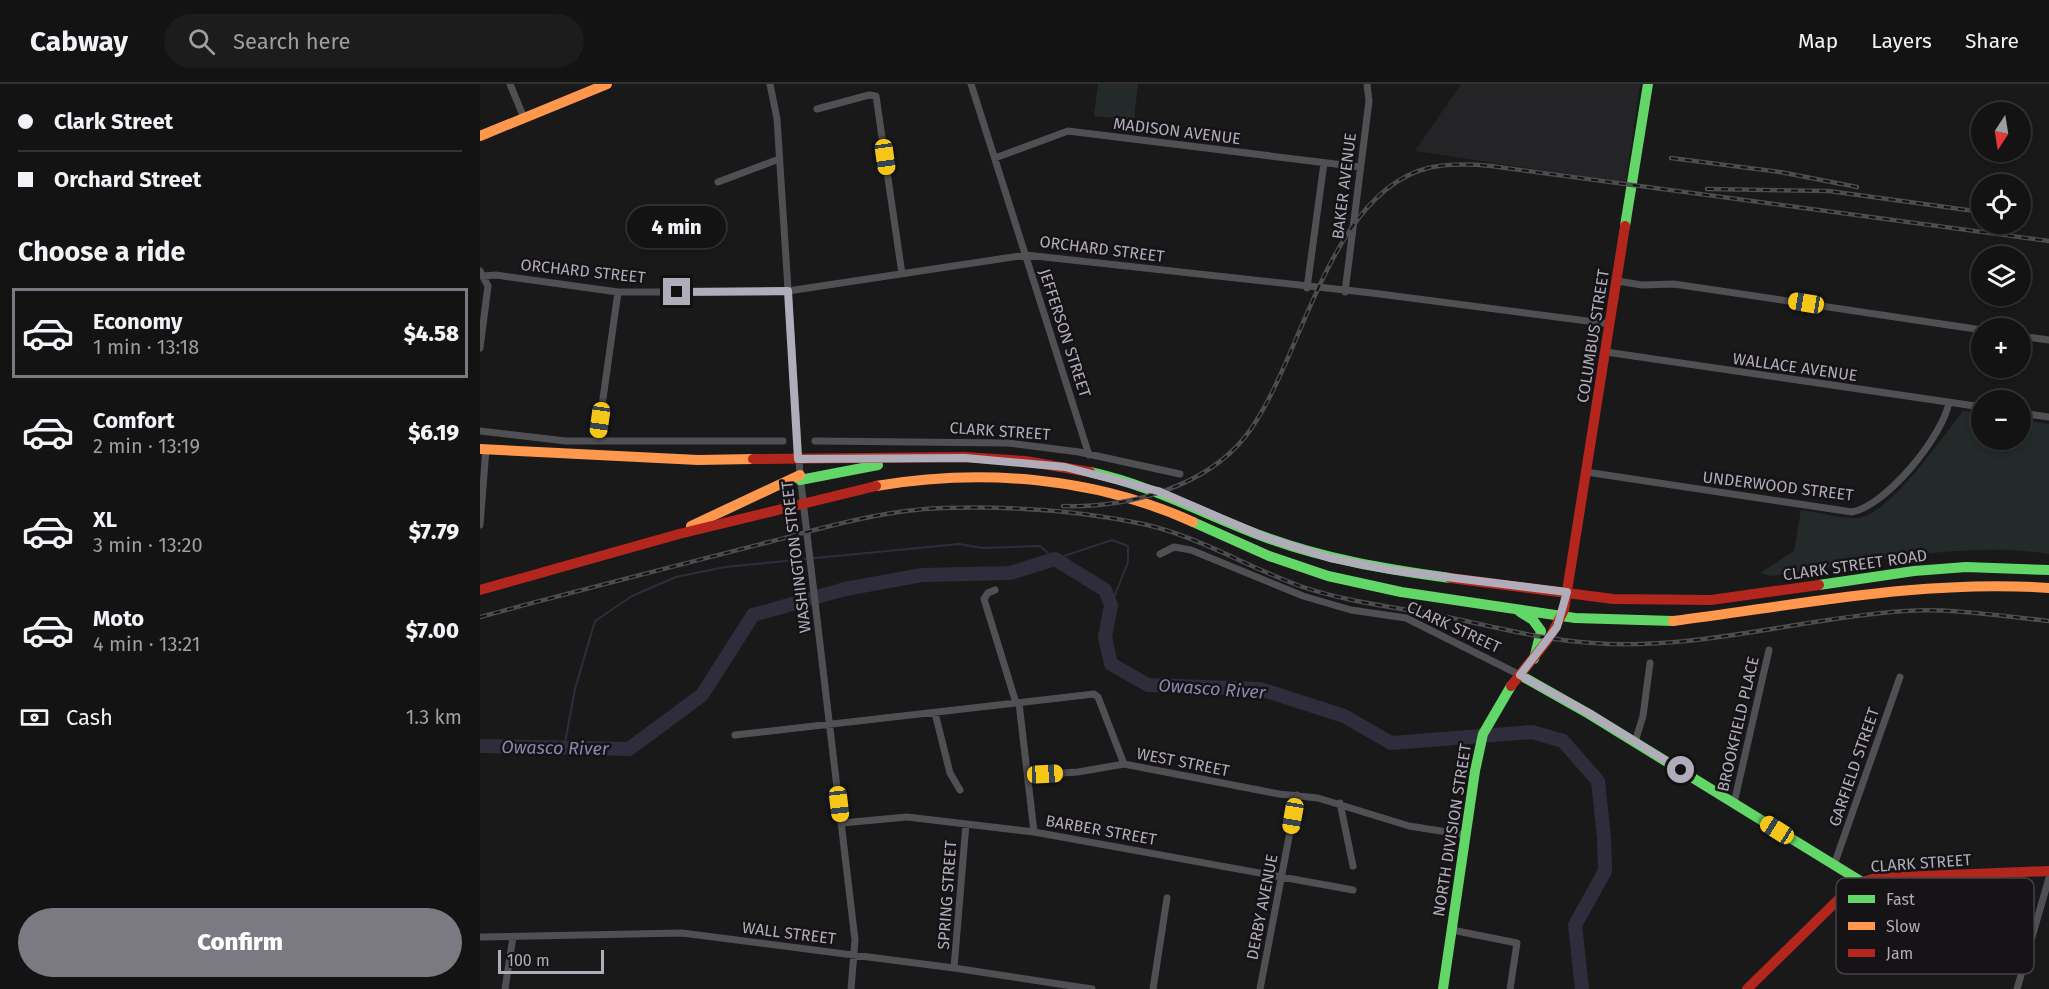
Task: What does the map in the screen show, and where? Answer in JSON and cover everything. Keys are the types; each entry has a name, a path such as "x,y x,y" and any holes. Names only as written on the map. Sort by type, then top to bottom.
{"main road":[{"path":"480,136 607,84"},
{"name":"COLUMBUS STREET","path":"1567,592 1648,84"},
{"path":"483,449 698,460 897,459"},
{"path":"679,534 706,518 800,478 897,459"},
{"name":"CLARK STREET ROAD","path":"897,459 1002,459 1092,472 1158,491 1262,536 1330,558 1391,570 1613,599 1711,600 1947,568 1996,567 2049,570"},
{"path":"480,590 679,534 885,484 934,478 988,477 1044,480 1144,502 1195,521 1269,556 1328,576 1401,592 1608,621 1673,621 1930,587 1996,585 2049,588"},
{"name":"NORTH DIVISION STREET","path":"1443,989 1475,771 1483,734 1500,700 1534,659 1562,616 1567,592"},
{"path":"1507,607 1529,617 1539,625 1541,636 1534,659"},
{"name":"CLARK STREET","path":"1520,675 1635,742 1855,878"},
{"name":"CLARK STREET","path":"1883,878 2049,871"},
{"path":"1747,989 1836,902"}],"street":[{"path":"510,84 524,118"},
{"name":"WASHINGTON STREET","path":"770,84 777,116 798,459 842,823 855,955 851,989"},
{"name":"JEFFERSON STREET","path":"971,84 1089,454"},
{"name":"BAKER AVENUE","path":"1345,292 1369,101 1367,84"},
{"path":"817,109 868,95 876,96 902,274"},
{"name":"MADISON AVENUE","path":"995,158 1068,132 1360,167"},
{"path":"718,182 779,159"},
{"path":"1307,288 1324,163"},
{"name":"ORCHARD STREET","path":"481,274 618,292 788,291 1026,255 1610,324"},
{"path":"480,348 488,286 481,274"},
{"path":"1617,281 1647,285 1674,284 1971,328"},
{"path":"597,441 618,292"},
{"path":"2031,338 2049,340"},
{"name":"WALLACE AVENUE","path":"1606,352 1971,405"},
{"name":"UNDERWOOD STREET","path":"1586,472 1852,512 1876,501 1901,477 1940,427 1949,402"},
{"path":"2031,414 2049,417"},
{"path":"480,431 566,441 783,441"},
{"name":"CLARK STREET","path":"815,441 1008,443 1089,454 1180,474"},
{"path":"480,525 483,449"},
{"name":"CLARK STREET","path":"1160,554 1171,547 1180,547 1303,596 1352,610 1406,618 1520,675"},
{"path":"995,591 988,593 984,599 1017,703 1034,832"},
{"name":"BROOKFIELD PLACE","path":"1734,803 1769,650"},
{"path":"1635,742 1643,716 1650,663"},
{"name":"GARFIELD STREET","path":"1834,866 1900,677"},
{"name":"WEST STREET","path":"735,735 1094,694 1098,697 1124,764 1279,794 1340,803 1409,826 1466,836"},
{"path":"935,713 950,773 960,790"},
{"path":"1028,775 1078,772 1124,764"},
{"name":"DERBY AVENUE","path":"1260,989 1297,795"},
{"path":"1340,803 1353,866"},
{"name":"BARBER STREET","path":"842,823 907,817 1034,832 1353,890"},
{"name":"SPRING STREET","path":"954,968 966,824"},
{"path":"2034,930 2049,878"},
{"path":"1153,989 1167,898"},
{"path":"1452,930 1516,943 1510,989"},
{"name":"WALL STREET","path":"480,938 682,933 954,968 1092,989"},
{"path":"505,989 513,937"},
{"path":"2017,989 2021,974"}],"shaded area":[{"path":"1098,84 1138,84 1134,120 1094,116"},
{"path":"1461,84 1640,84 1626,183 1415,151"},
{"path":"1963,411 1971,412 1971,450 2031,450 2031,421 2049,424 2049,554 2016,550 1945,552 1770,576 1760,573 1794,551 1801,510 1850,518 1870,514 1900,490"}],"waterway":[{"path":"564,748 575,689 595,621 632,596 676,577 725,567 959,544 983,548 1040,546 1055,559 1112,540 1128,546 1128,562 1111,605"},
{"name":"Owasco River","path":"480,746 629,749 702,695 753,615 845,589 922,575 1010,573 1055,559 1105,590 1111,605 1105,637 1111,664 1148,685 1260,689 1344,716 1391,743 1532,732 1563,741 1598,781 1604,838 1605,871 1575,925 1582,989"}],"railway":[{"path":"1671,158 1780,172 1857,187"},
{"path":"1063,506 1113,503 1163,491 1208,470 1228,455 1245,437 1265,406 1320,285 1340,246 1364,211 1393,184 1428,168 1460,164 1491,166 2049,241"},
{"path":"1707,189 1829,191 1971,210"},
{"path":"480,617 855,520 920,509 1018,508 1069,512 1143,524 1183,536 1317,592 1555,639 1593,643 1671,642 1866,615 1923,610 2049,621"}],"traffic: fast":[{"path":"1625,226 1648,84"},
{"path":"800,480 878,465"},
{"path":"1090,472 1134,484 1262,536 1308,551 1378,567 1450,578"},
{"path":"1193,522 1269,556 1328,576 1401,592 1575,618 1673,621"},
{"path":"1819,585 1914,571 1966,567 2049,570"},
{"path":"1520,612 1533,620 1541,631 1534,659"},
{"path":"1520,675 1589,714 1856,878"},
{"path":"1443,989 1475,771 1483,734 1511,686"}],"traffic: slow":[{"path":"480,136 607,84"},
{"path":"480,449 698,460 753,459"},
{"path":"691,526 800,475"},
{"path":"876,486 956,478 1038,480 1117,495 1193,522"},
{"path":"1673,621 1908,590 2002,586 2049,588"}],"traffic: jam":[{"path":"1511,686 1550,637 1564,610 1625,226"},
{"path":"753,459 965,457 1025,461 1090,472"},
{"path":"480,590 679,534 876,486"},
{"path":"1450,578 1613,599 1711,600 1819,585"},
{"path":"1876,878 2049,871"},
{"path":"1747,989 1836,902"}],"route":[{"path":"677,292 788,291 798,459 1002,459 1065,467 1117,478 1158,491 1262,536 1330,558 1391,570 1567,592 1557,627 1520,675 1587,712 1681,770"}]}
